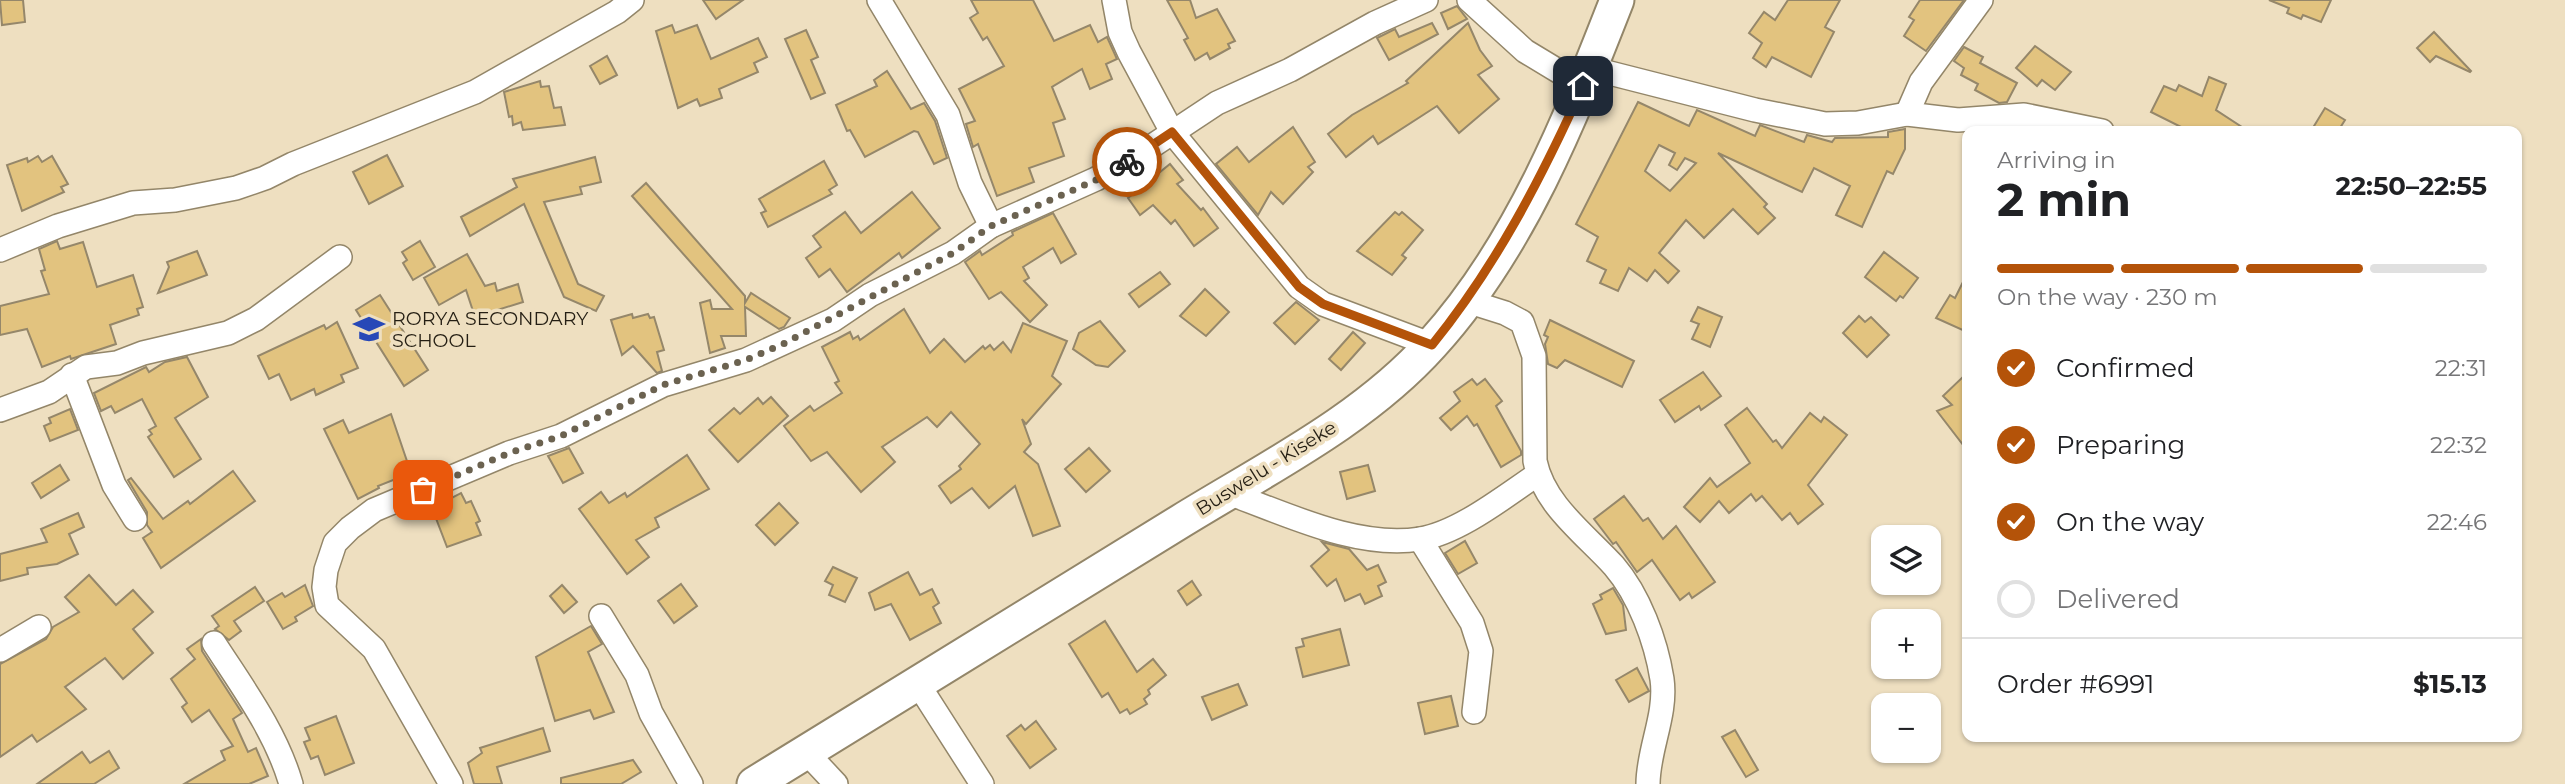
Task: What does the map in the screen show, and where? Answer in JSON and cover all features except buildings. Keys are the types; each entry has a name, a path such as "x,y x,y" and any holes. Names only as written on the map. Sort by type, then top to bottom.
{"main road":[{"name":"Buswelu - Kiseke","path":"754,784 1365,406 1432,345 1467,301 1510,236 1587,77 1617,0"}],"street":[{"path":"0,250 78,219 133,203 175,200 265,178 318,154 475,92 617,12 632,0"},
{"path":"879,0 948,116 970,183 991,226"},
{"path":"1114,0 1121,32 1129,52 1172,132 1299,287 1323,304 1432,345"},
{"path":"451,784 374,649 327,605 324,587 335,544 374,510 509,453 561,436 663,385 746,360 783,344 953,253 991,226 1096,180 1216,103 1290,70 1375,23 1426,0"},
{"path":"1469,0 1525,51 1587,77 1825,124 1858,124 1907,114 1958,120 2039,116 2070,126"},
{"path":"1907,114 1921,82 1982,0"},
{"path":"0,410 49,392 86,367 117,363 228,333 256,319 340,257"},
{"path":"1467,301 1505,313 1522,322 1534,356 1538,474 1572,524 1625,582 1654,644 1662,682 1660,724 1648,760 1648,784"},
{"path":"72,375 114,485 135,519"},
{"path":"1228,493 1360,536 1379,540 1420,539 1442,532 1485,510 1538,474"},
{"path":"1420,539 1472,623 1481,651 1474,712"},
{"path":"601,616 637,675 652,713 691,784"},
{"path":"0,650 39,627"},
{"path":"214,643 283,758 291,784"},
{"path":"918,684 982,784"},
{"path":"806,752 836,784"}],"way so far":[{"path":"423,490 509,453 561,436 663,385 746,360 783,344 833,320 870,295 953,253 991,226 1096,180 1127,162"}],"place":[{"name":"RORYA SECONDARY SCHOOL","path":"369,329"}],"route":[{"path":"1127,162 1172,132 1219,193 1254,229 1299,287 1323,304 1432,345 1467,301 1510,236 1548,164 1583,86"}]}
